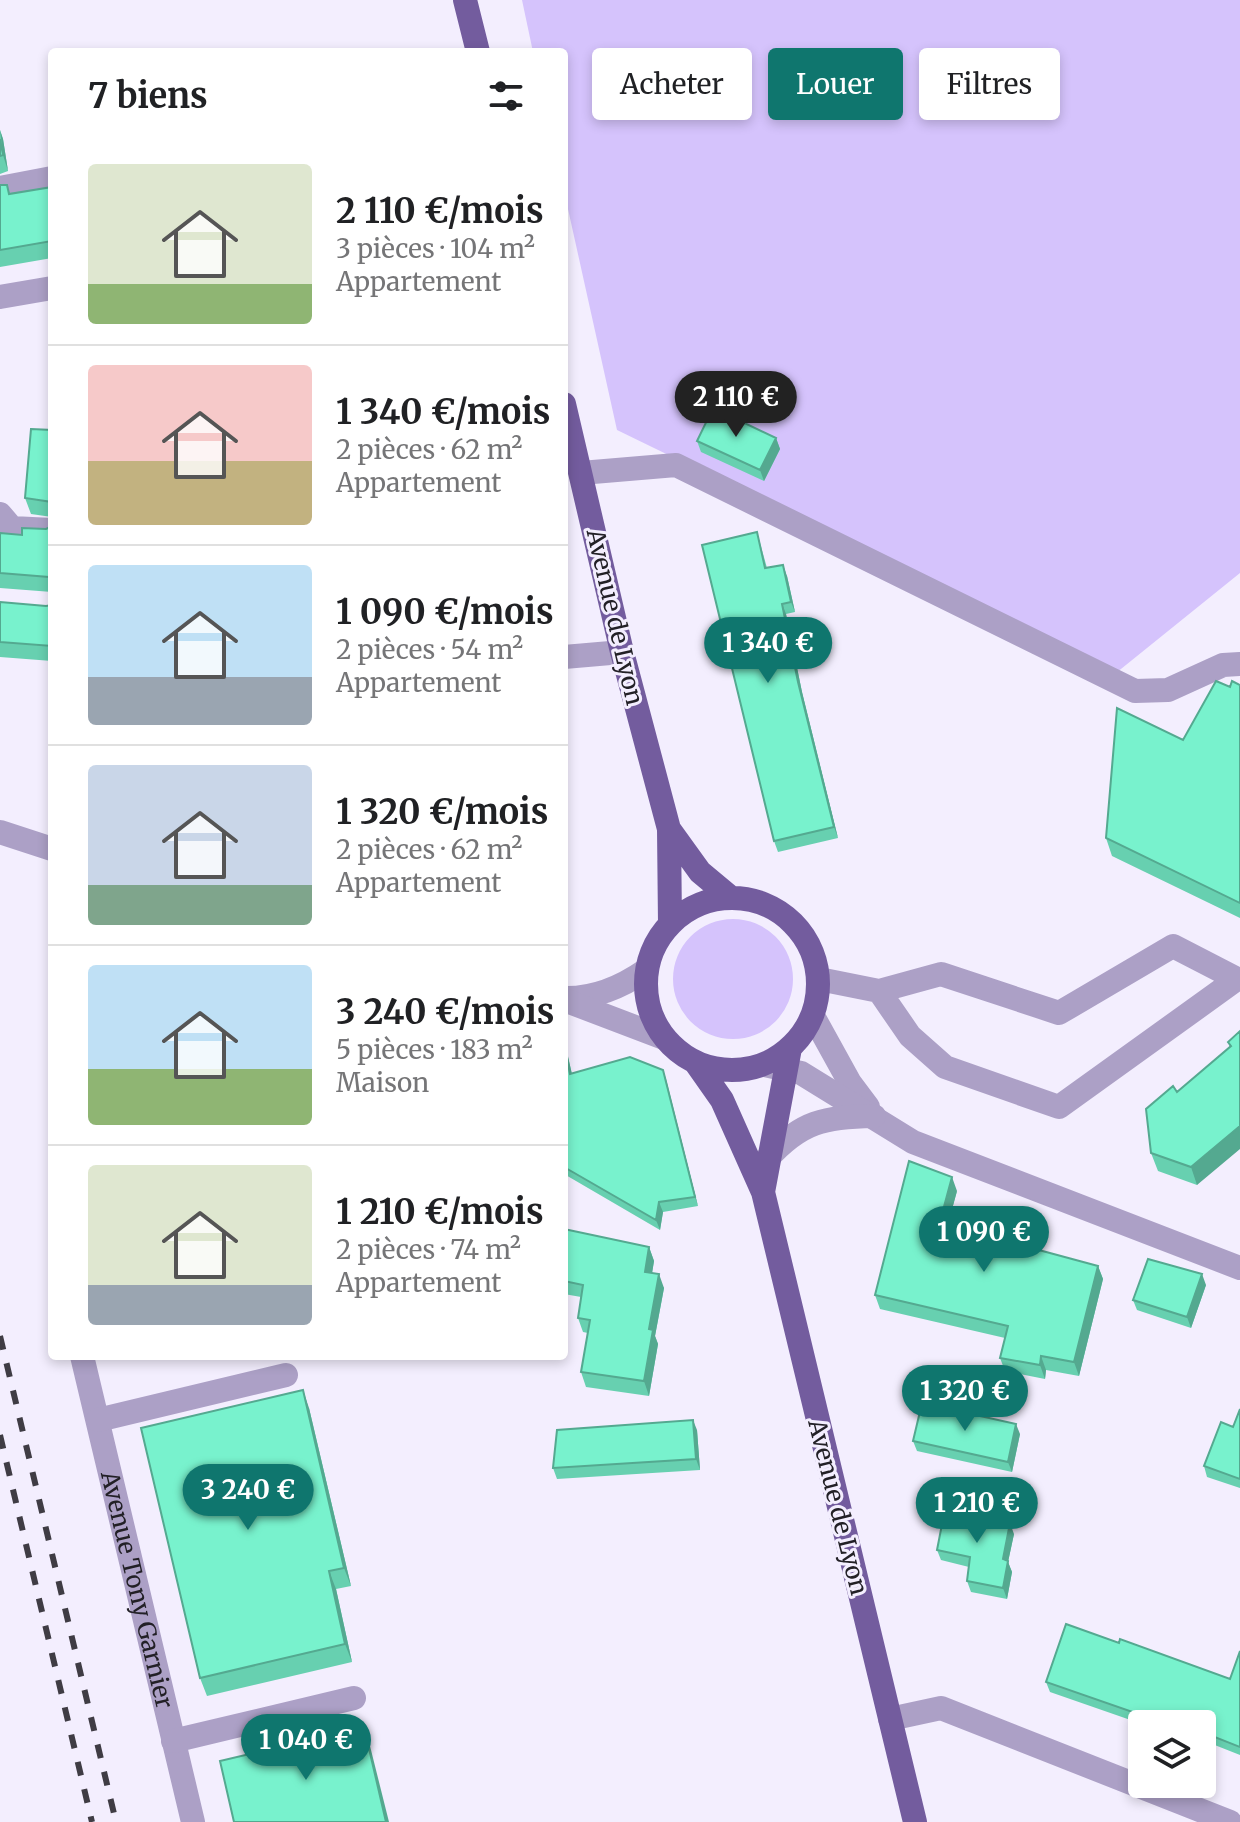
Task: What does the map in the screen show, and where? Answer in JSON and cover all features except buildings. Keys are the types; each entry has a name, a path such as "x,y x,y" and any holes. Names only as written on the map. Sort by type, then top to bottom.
{"main road":[{"path":"465,0 477,48"},
{"name":"Avenue de Lyon","path":"568,420 622,652 669,829 670,924"},
{"name":"Avenue de Lyon","path":"669,829 700,872 730,897 763,904 791,920 805,937 815,958 819,979 818,998 804,1034 780,1060"},
{"path":"730,897 708,901 687,910 670,924 654,945 646,970 648,1004 664,1038 678,1052 696,1063 720,1070 745,1069 780,1060 763,1192"},
{"path":"696,1063 722,1100 763,1192"},
{"name":"Avenue de Lyon","path":"763,1192 915,1822"}],"street":[{"path":"0,188 48,179"},
{"path":"0,297 48,289"},
{"path":"581,473 676,465 1135,691 1168,690 1223,665 1240,664"},
{"path":"0,514 12,528 48,530"},
{"path":"568,657 622,652"},
{"path":"0,832 48,848"},
{"path":"819,979 879,991 941,974 1059,1013 1173,946 1237,979 1059,1107 945,1067 910,1036 879,991"},
{"path":"568,999 608,991 646,970"},
{"path":"568,1001 664,1038"},
{"path":"813,1016 850,1083 874,1116"},
{"path":"780,1060 913,1142 1240,1268"},
{"path":"767,1159 786,1139 809,1124 839,1117 874,1116"},
{"name":"Avenue Tony Garnier","path":"83,1360 193,1822"},
{"path":"98,1420 286,1375"},
{"path":"173,1741 354,1698"},
{"path":"890,1719 941,1708 1230,1822"}],"shaded area":[{"path":"522,0 1240,0 1240,573 1116,673 617,430 568,209 568,48 532,48"},
{"path":"733,919 756,923 776,936 789,956 793,979 789,1002 776,1022 756,1035 733,1039 710,1035 690,1022 677,1002 673,979 677,956 690,936 710,923"}],"railway":[{"path":"0,1336 116,1822"},
{"path":"0,1435 92,1822"}]}
